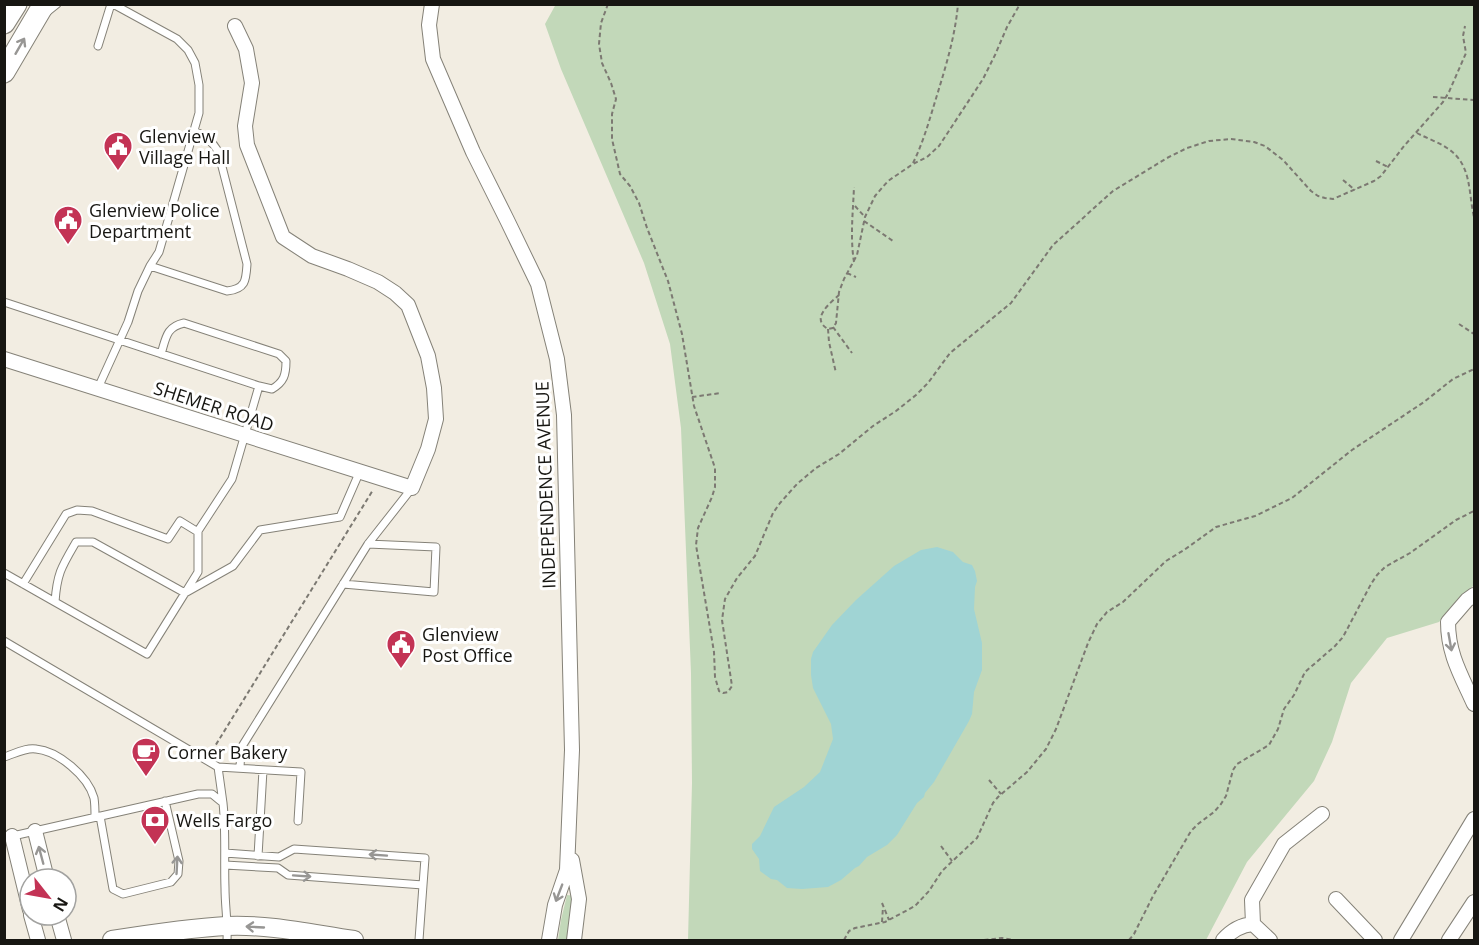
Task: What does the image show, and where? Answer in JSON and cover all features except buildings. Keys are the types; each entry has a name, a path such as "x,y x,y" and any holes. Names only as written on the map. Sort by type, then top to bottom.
{"main road":[{"path":"4,22 16,4"},
{"path":"4,72 39,12"},
{"path":"112,940 167,931 227,933 259,927 354,940"}],"street":[{"name":"INDEPENDENCE AVENUE","path":"432,4 429,25 433,59 473,152 538,284 557,359 564,415 572,750 567,870 558,893 549,940"},
{"path":"236,26 246,49 252,83 245,126 246,145 283,237 312,256 348,268 395,293 408,305 428,356 434,388 436,419 428,449 412,488"},
{"name":"SHEMER ROAD","path":"4,359 412,488"},
{"path":"1474,595 1448,622 1448,638 1453,659 1474,704"},
{"path":"1252,924 1252,900 1284,844 1322,814"},
{"path":"1401,940 1474,819"},
{"path":"35,831 44,867"},
{"path":"8,837 18,870"},
{"name":"INDEPENDENCE AVENUE","path":"568,846 579,899 574,940"},
{"path":"1336,899 1375,940"},
{"path":"1449,940 1474,902"},
{"path":"1223,940 1241,925 1252,924 1270,940"}],"lane":[{"path":"39,12 57,4"},
{"path":"98,46 112,4 177,39 188,50 195,63 199,85 199,113 159,252 138,291 128,322 98,388"},
{"path":"150,266 227,291 242,286 246,278 247,264 218,151 213,143 194,131"},
{"path":"4,302 119,339 161,354 259,386 272,389 281,383 286,370 286,361 279,354 184,323 175,325 168,332 161,354"},
{"path":"4,573 147,654 198,572 198,532 232,478 259,386"},
{"path":"186,593 233,566 260,530 340,517 360,471"},
{"path":"240,768 241,748 368,544 412,488"},
{"path":"23,584 66,514 77,510 92,511 168,540 180,521 198,532"},
{"path":"55,602 60,569 76,542 84,541 93,542 186,593"},
{"path":"343,584 434,592 436,548 368,544"},
{"path":"4,641 218,767 301,772 298,821"},
{"path":"4,757 34,748 50,752 68,763 84,778 94,797 113,889 123,894 171,882 178,874 179,861 165,801"},
{"path":"218,767 225,826 227,933"},
{"path":"258,856 263,770"},
{"path":"8,837 198,794 212,794 223,803"},
{"path":"225,853 279,857 294,849 425,858 419,940"},
{"path":"278,868 279,857"},
{"path":"225,865 278,868 288,875 423,885"}],"path":[{"path":"608,4 601,23 599,44 602,63 616,99 612,125 614,149 620,174 639,203 668,281 682,334 692,397 716,468 715,487 698,528 696,545 714,652 715,677 719,691 723,693 728,692 732,686 723,627 725,599 737,578 755,556 773,513 780,503 816,468 839,454 865,432 896,411 928,383 950,353 1011,303 1053,245 1113,191 1123,183 1187,148 1209,141 1231,139 1254,142 1275,153 1318,196 1333,199 1355,190 1381,176 1445,98 1466,53 1463,36 1465,26"},
{"path":"913,164 941,84 958,4"},
{"path":"828,329 836,323 839,295 859,248 870,205 882,187 896,174 927,157 948,134 986,72 1020,4"},
{"path":"1447,79 1454,81"},
{"path":"1433,96 1474,100"},
{"path":"1416,133 1445,146 1459,158 1465,167 1474,217"},
{"path":"1376,161 1388,167"},
{"path":"1343,180 1355,190"},
{"path":"854,187 852,250 854,262"},
{"path":"854,205 865,219 893,241"},
{"path":"847,273 856,277"},
{"path":"828,329 823,326 822,315 825,308 839,295"},
{"path":"1459,324 1474,334"},
{"path":"833,327 852,353"},
{"path":"828,329 836,373"},
{"path":"844,940 849,931 855,928 889,920 915,906 929,891 942,871 977,838 993,803 1027,772 1046,749 1056,729 1088,643 1097,624 1107,612 1123,602 1166,561 1216,527 1255,516 1292,498 1352,450 1424,402 1453,379 1474,369"},
{"path":"692,397 720,393"},
{"path":"206,760 381,478"},
{"path":"1129,940 1191,831 1215,812 1221,804 1237,764 1269,745 1278,729 1284,709 1305,672 1343,637 1377,575 1385,567 1410,553 1456,520 1474,511"},
{"path":"990,780 1001,794"},
{"path":"941,846 952,861"},
{"path":"882,922 883,905 889,920"},
{"path":"984,940 1002,938 1013,940"}],"green space":[{"path":"556,4 1474,5 1474,585 1439,622 1387,638 1351,683 1332,742 1314,781 1247,862 1206,940 688,940 692,783 691,673 681,428 670,344 644,263 561,69 545,24"},
{"path":"567,895 575,896 569,940 558,940 561,920"}],"water":[{"path":"937,547 953,552 963,562 972,565 977,581 974,609 982,643 982,670 974,692 969,721 934,782 917,803 897,835 887,845 867,857 841,880 828,887 787,888 760,871 759,859 752,849 752,844 760,836 774,807 804,787 820,772 833,739 831,724 813,688 811,659 813,652 832,625 894,566 921,550"}],"place":[{"name":"Glenview Village Hall","path":"118,172"},
{"name":"Glenview Police Department","path":"68,246"},
{"name":"Glenview Post Office","path":"401,670"},
{"name":"Corner Bakery","path":"146,778"},
{"name":"Wells Fargo","path":"155,846"}]}
